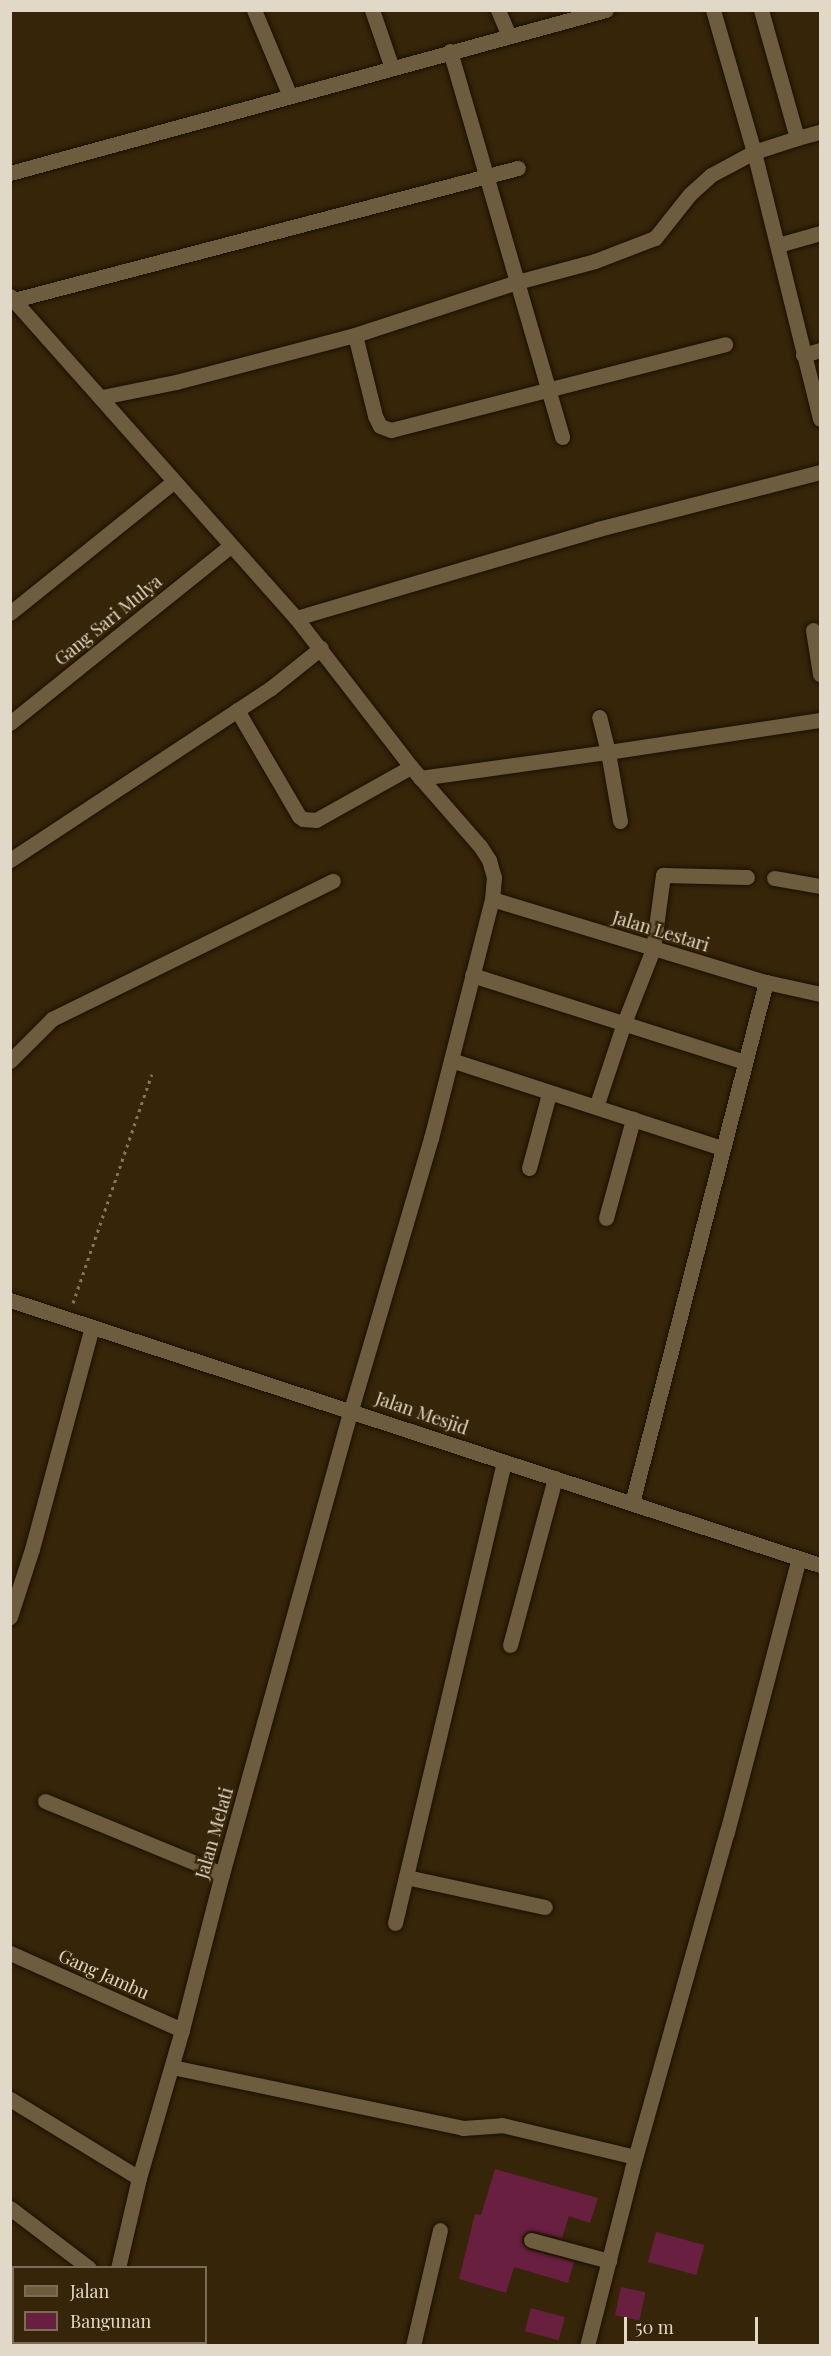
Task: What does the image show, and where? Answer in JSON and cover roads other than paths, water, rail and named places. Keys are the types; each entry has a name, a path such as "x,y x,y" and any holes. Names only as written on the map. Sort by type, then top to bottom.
{"street":[{"path":"254,10 290,96"},
{"path":"372,10 392,68"},
{"path":"498,10 509,36"},
{"path":"10,173 606,10"},
{"path":"713,10 754,152 820,419"},
{"path":"761,10 797,138"},
{"path":"450,51 562,437"},
{"path":"102,397 176,382 355,334 517,282 605,258 655,238 700,183 729,164 754,152 820,132"},
{"path":"12,298 518,168"},
{"path":"778,245 820,233"},
{"name":"Jalan Melati","path":"12,298 102,397 173,482 321,648 415,773 461,823 489,860 494,877 492,899 431,1138 351,1409 222,1874 172,2067 139,2178 118,2266"},
{"path":"355,334 375,416 380,426 391,430 725,344"},
{"path":"803,355 820,350"},
{"path":"296,618 598,529 820,472"},
{"path":"10,614 173,482"},
{"name":"Gang Sari Mulya","path":"10,723 230,546"},
{"path":"813,630 820,674"},
{"path":"10,860 271,688 321,648"},
{"path":"237,710 299,816 303,819 316,820 415,773 608,752 820,720"},
{"path":"598,717 608,752 620,821"},
{"path":"596,1107 624,1023 653,949 657,875 747,877"},
{"path":"774,878 820,886"},
{"path":"10,1061 52,1019 333,881"},
{"name":"Jalan Lestari","path":"492,899 766,982 820,994"},
{"path":"472,975 744,1062"},
{"path":"632,1503 766,982"},
{"path":"451,1060 549,1094 722,1148"},
{"path":"529,1168 549,1094"},
{"path":"606,1218 633,1119"},
{"name":"Jalan Mesjid","path":"10,1300 227,1373 351,1409 504,1462 820,1565"},
{"path":"10,1617 32,1549 92,1327"},
{"path":"395,1923 504,1462"},
{"path":"510,1645 555,1478"},
{"path":"587,2346 635,2157 728,1832 799,1558"},
{"path":"45,1801 222,1874"},
{"path":"406,1877 545,1907"},
{"name":"Gang Jambu","path":"10,1953 182,2030"},
{"path":"172,2067 463,2128 502,2125 635,2157"},
{"path":"10,2099 139,2178"},
{"path":"10,2208 86,2266"},
{"path":"414,2346 440,2230"},
{"path":"531,2240 609,2261"}]}
